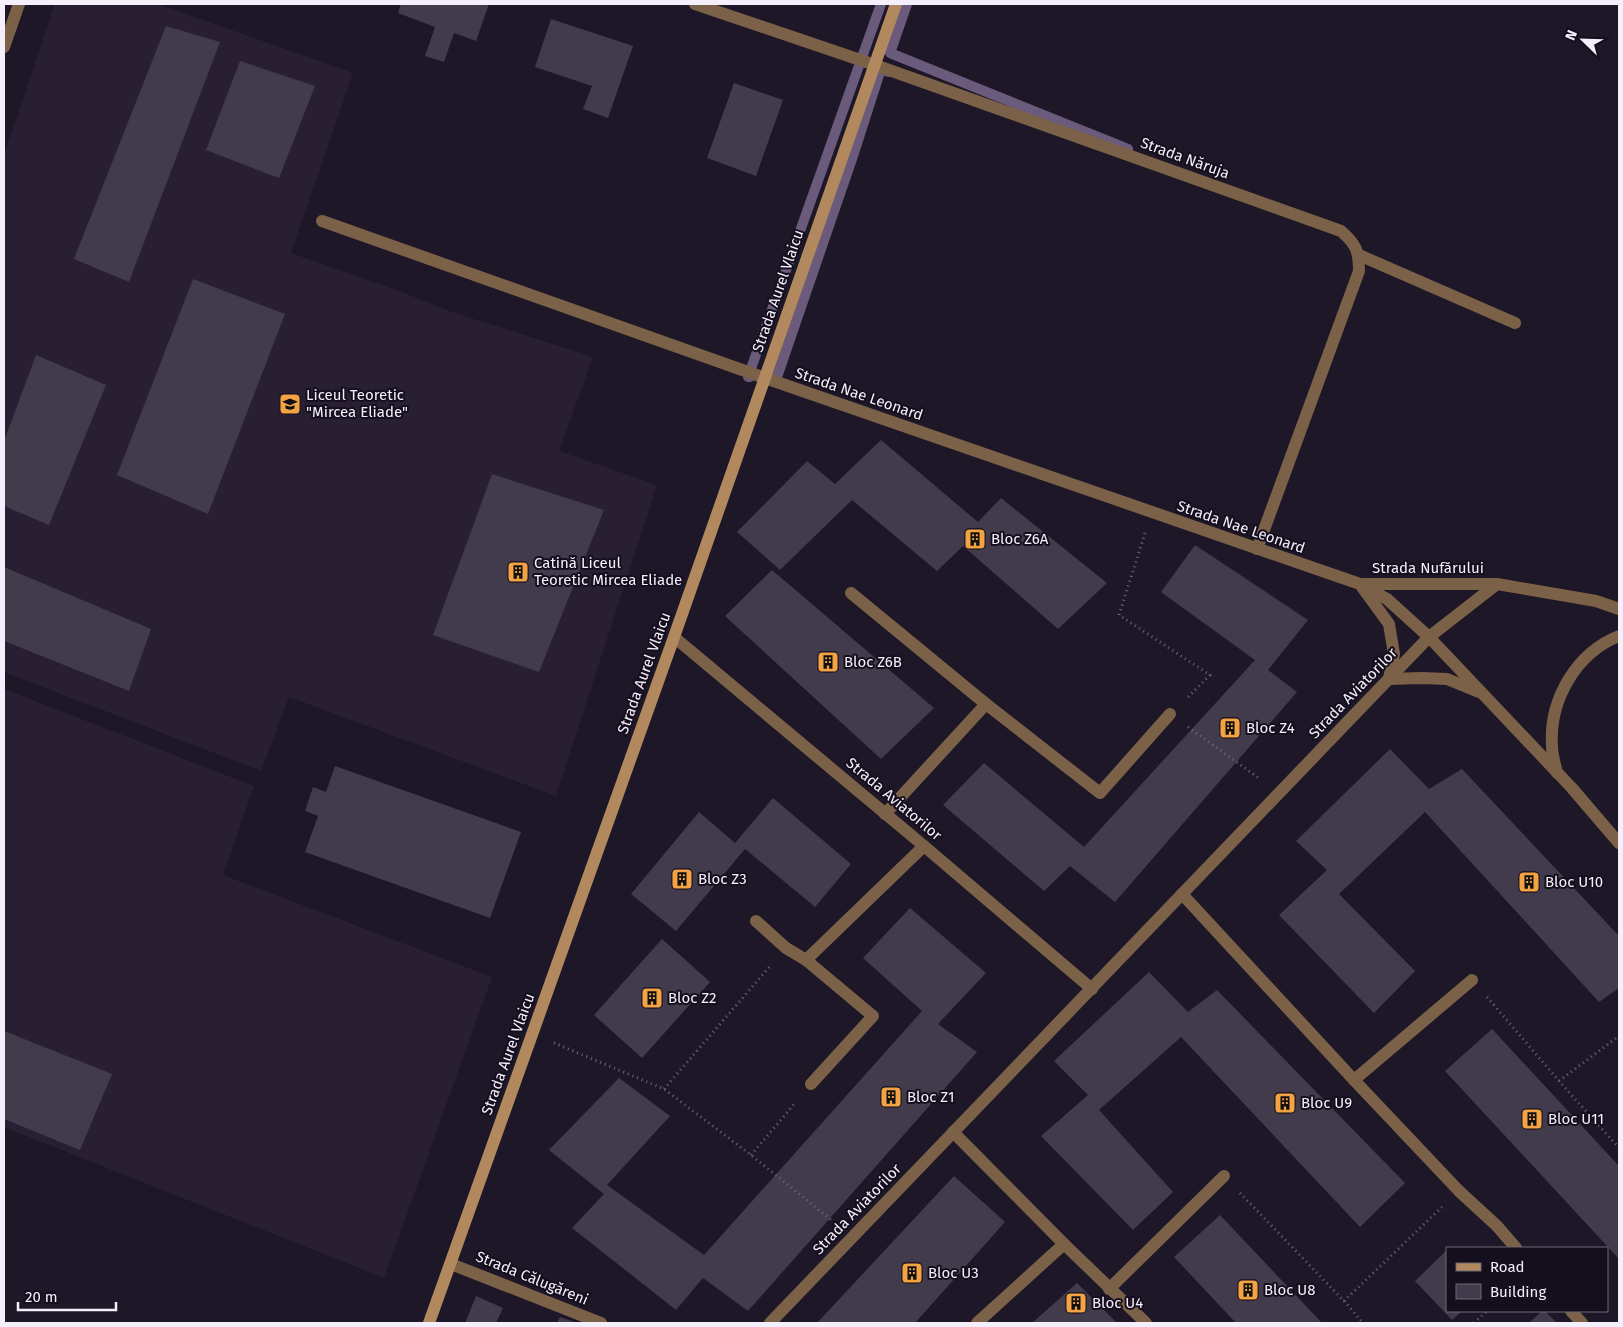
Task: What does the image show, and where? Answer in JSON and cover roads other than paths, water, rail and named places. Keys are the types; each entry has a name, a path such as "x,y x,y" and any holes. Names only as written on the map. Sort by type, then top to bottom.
{"main road":[{"name":"Strada Aurel Vlaicu","path":"429,1323 674,637 896,4"}],"street":[{"path":"4,47 19,4"},
{"name":"Strada Năruja","path":"695,4 875,65 1340,231 1352,241 1359,255"},
{"name":"Strada Nae Leonard","path":"322,222 1360,584 1387,599 1429,637 1557,773 1619,843"},
{"path":"1257,549 1359,271 1359,255 1515,322"},
{"path":"1360,584 1389,624 1394,654 1389,679 1446,679 1481,692"},
{"name":"Strada Nufărului","path":"1360,584 1497,584 1596,601 1619,609"},
{"name":"Strada Nufărului","path":"1429,637 1497,584"},
{"path":"851,593 986,704 1100,793 1170,714"},
{"path":"1557,773 1552,747 1552,721 1560,696 1572,673 1590,654 1611,639 1619,636"},
{"name":"Strada Aviatorilor","path":"674,637 1092,988"},
{"name":"Strada Aviatorilor","path":"770,1323 1429,637"},
{"path":"885,814 986,704"},
{"path":"806,960 924,846"},
{"path":"1182,894 1354,1080 1459,1191 1497,1226 1515,1247"},
{"path":"756,921 786,948 806,960 873,1016 811,1084"},
{"path":"1354,1080 1472,980"},
{"path":"953,1132 1064,1244 1146,1323"},
{"path":"1109,1288 1224,1176"},
{"path":"977,1323 1064,1244"},
{"name":"Strada Călugăreni","path":"451,1264 602,1323"},
{"path":"1572,1312 1582,1323"}],"waterway":[{"path":"750,377 748,377 881,4"},
{"path":"907,4 890,53 1128,149"},
{"path":"767,379 776,380 881,69 889,72"}],"place":[{"name":"Liceul Teoretic \"Mircea Eliade\"","path":"290,404"},
{"name":"Bloc Z6A","path":"975,539"},
{"name":"Catină Liceul Teoretic Mircea Eliade","path":"518,572"},
{"name":"Bloc Z6B","path":"828,662"},
{"name":"Bloc Z4","path":"1230,728"},
{"name":"Bloc Z3","path":"682,879"},
{"name":"Bloc U10","path":"1529,882"},
{"name":"Bloc Z2","path":"652,998"},
{"name":"Bloc Z1","path":"891,1097"},
{"name":"Bloc U9","path":"1285,1103"},
{"name":"Bloc U11","path":"1532,1119"},
{"name":"Bloc U3","path":"912,1273"},
{"name":"Bloc U8","path":"1248,1290"},
{"name":"Bloc U4","path":"1076,1303"}]}
